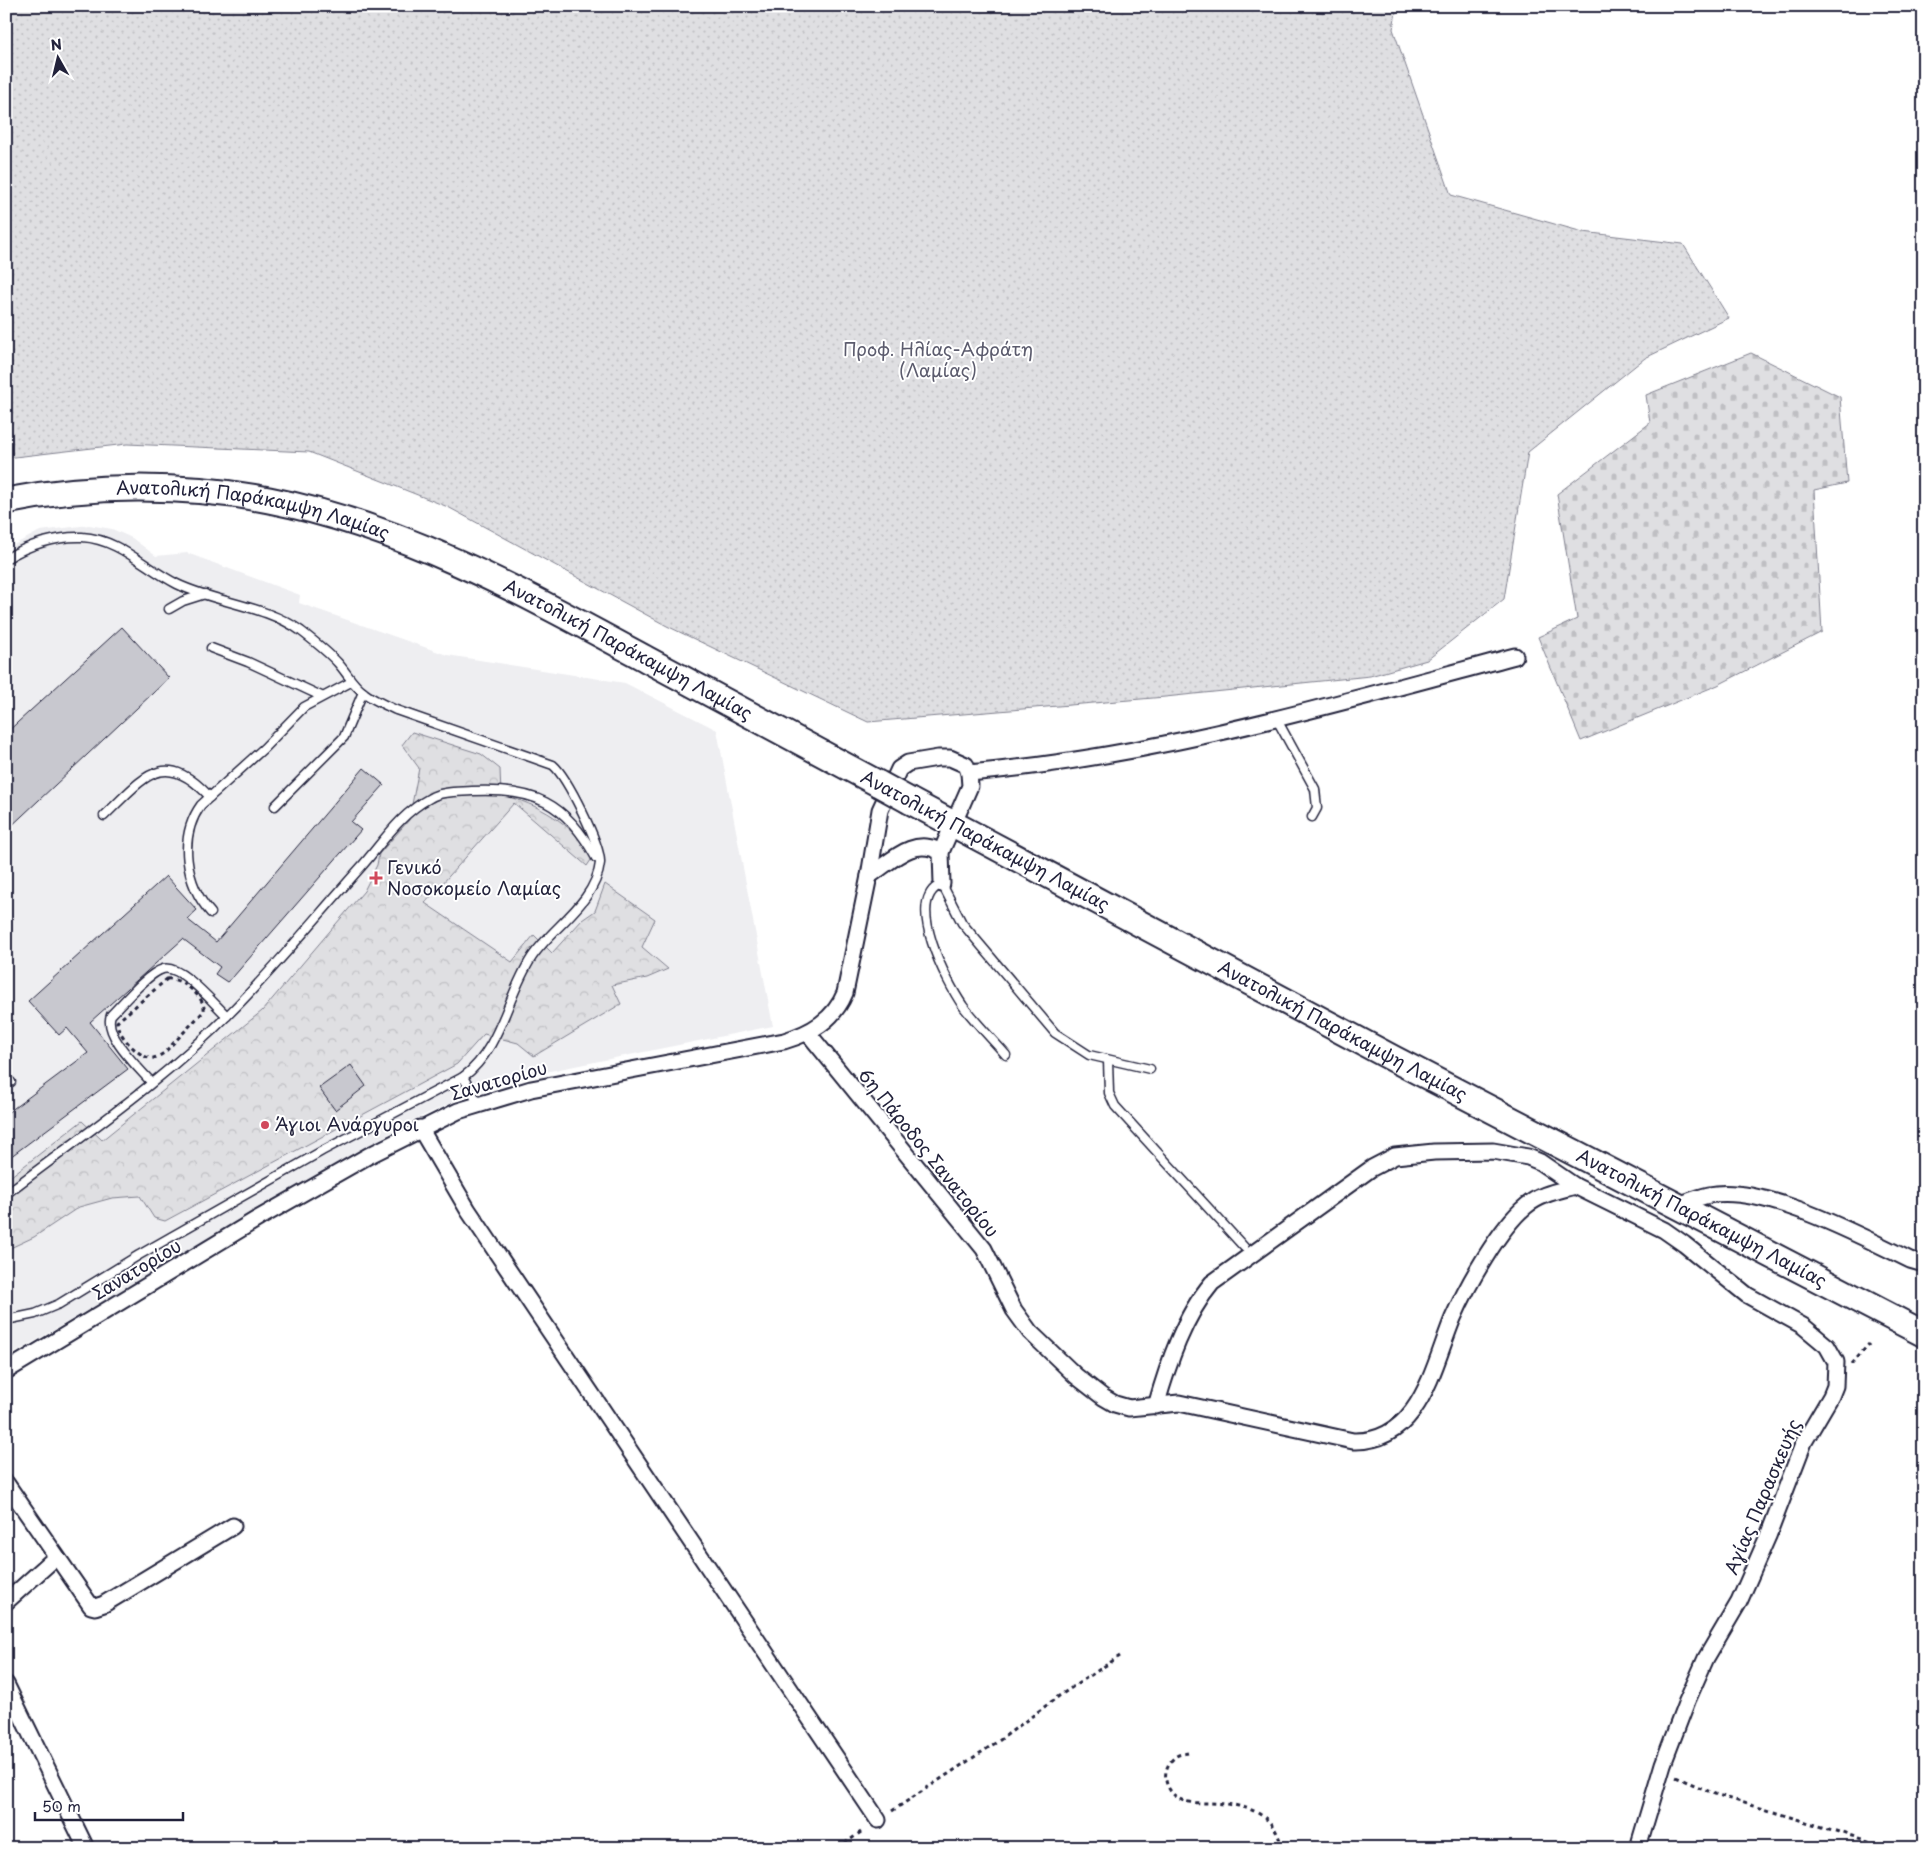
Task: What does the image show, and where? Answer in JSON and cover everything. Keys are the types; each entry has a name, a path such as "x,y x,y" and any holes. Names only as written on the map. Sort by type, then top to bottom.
{"main road":[{"name":"Ανατολική Παράκαμψη Λαμίας","path":"6,501 98,490 195,491 270,500 341,519 418,546 545,606 1394,1059 1924,1334"}],"street":[{"path":"942,884 941,852 970,786 969,773 1036,767 1114,754 1412,685 1515,656"},
{"name":"Σανατορίου","path":"6,1371 260,1218 420,1128 478,1103 531,1088 784,1041 808,1033 831,1016 839,1006 845,993 869,876 880,810 899,769 908,763 950,758 966,766 969,773"},
{"path":"869,876 904,852 918,845 930,846 941,852"},
{"name":"6η Πάροδος Σανατορίου","path":"808,1033 984,1249 1014,1310 1030,1332 1076,1376 1109,1401 1129,1408 1179,1404 1353,1440 1370,1441 1383,1436 1392,1430 1419,1402 1462,1299 1489,1253 1519,1212 1546,1194 1580,1189"},
{"path":"420,1128 468,1210 878,1820"},
{"name":"Αγίας Παρασκευής","path":"1156,1406 1177,1345 1198,1302 1212,1283 1344,1187 1386,1160 1395,1156 1434,1152 1504,1152 1540,1162 1580,1189 1648,1221 1684,1244 1747,1295 1803,1326 1827,1346 1836,1362 1837,1372 1833,1391 1804,1442 1748,1583 1706,1658 1663,1764 1638,1848"},
{"path":"1580,1189 1596,1164"},
{"path":"1676,1206 1709,1194 1731,1194 1770,1201 1818,1216 1910,1260 1924,1264"},
{"path":"6,1483 91,1606 95,1607 104,1604 233,1526"},
{"path":"6,1602 56,1557"},
{"path":"6,1684 86,1848"}],"lane":[{"path":"6,559 32,546 60,539 82,537 101,540 126,551 148,567 178,584 264,614 298,630 322,648 340,665 351,682 363,692 396,710 553,765 561,771 584,817 596,846 600,864 597,877 586,895 533,956 514,989 483,1058 463,1077 322,1151 139,1255 59,1304 35,1314 6,1320"},
{"path":"169,609 183,601 205,594"},
{"path":"210,648 248,662 321,696"},
{"path":"211,913 197,894 189,871 190,825 195,813 264,748 296,713 321,696 351,682"},
{"path":"275,806 318,766 344,737 363,692"},
{"path":"1275,717 1315,789 1317,808 1312,817"},
{"path":"104,816 145,778 159,772 180,772 197,783 210,797"},
{"path":"6,1194 151,1082 227,1016 340,891 396,824 431,797 453,792 493,790 525,793 551,804 589,844 600,864"},
{"path":"1006,1055 969,1013 955,993 929,931 925,908 926,900 932,889 942,884 962,923 1038,1016 1055,1032 1089,1055 1150,1069"},
{"path":"151,1082 112,1034 109,1023 111,1015 154,973 164,968 178,970 227,1016"},
{"path":"1108,1060 1109,1093 1115,1106 1244,1247"},
{"path":"463,1077 478,1103"}],"path":[{"path":"167,979 180,981 204,1004 203,1015 164,1052 152,1058 141,1054 120,1033 117,1022 167,979"},
{"path":"838,1848 1000,1740 1059,1696 1120,1656"},
{"path":"1188,1753 1175,1756 1166,1768 1166,1786 1174,1796 1185,1801 1248,1807 1263,1815 1276,1830 1282,1848"},
{"path":"1663,1764 1676,1777 1715,1794 1891,1848"}],"shaded area":[{"name":"Γενικό Νοσοκομείο Λαμίας","path":"89,525 112,529 132,538 156,556 187,553 300,595 299,603 447,655 625,683 717,730 773,1026 550,1071 491,1087 462,1098 405,1124 6,1358 6,549 40,531"}],"green space":[{"name":"Προφ. Ηλίας-Αφράτη (Λαμίας)","path":"6,6 1397,6 1393,29 1451,195 1583,232 1683,244 1729,318 1645,358 1528,452 1504,599 1427,660 1370,676 1165,697 868,722 667,626 448,507 309,452 127,444 6,458"},
{"path":"1751,353 1840,397 1847,483 1814,490 1822,632 1718,685 1581,741 1538,637 1577,619 1557,494 1650,423 1646,395"},
{"path":"412,732 481,754 500,769 501,795 541,810 565,825 585,845 593,857 587,866 514,803 425,903 512,962 534,935 552,953 582,920 595,911 605,884 655,919 642,947 668,969 647,978 612,985 621,1004 534,1056 518,1043 484,1034 457,1064 165,1221 154,1218 140,1196 112,1198 79,1207 34,1237 6,1250 6,1180 82,1121 102,1140 262,1011 364,891 377,865 379,854 409,820 419,768 402,745"}],"building":[{"path":"122,627 169,678 6,831 6,733"},
{"path":"364,768 384,785 351,822 361,830 233,977 227,982 215,974 220,967 183,939 90,1022 128,1069 6,1160 6,1114 88,1053 67,1028 59,1035 28,1001 166,876 197,910 187,919 216,942"},
{"path":"351,1065 366,1086 335,1110 319,1088"}],"place":[{"name":"Γενικό Νοσοκομείο Λαμίας","path":"376,878"},
{"name":"Άγιοι Ανάργυροι","path":"265,1125"}]}
